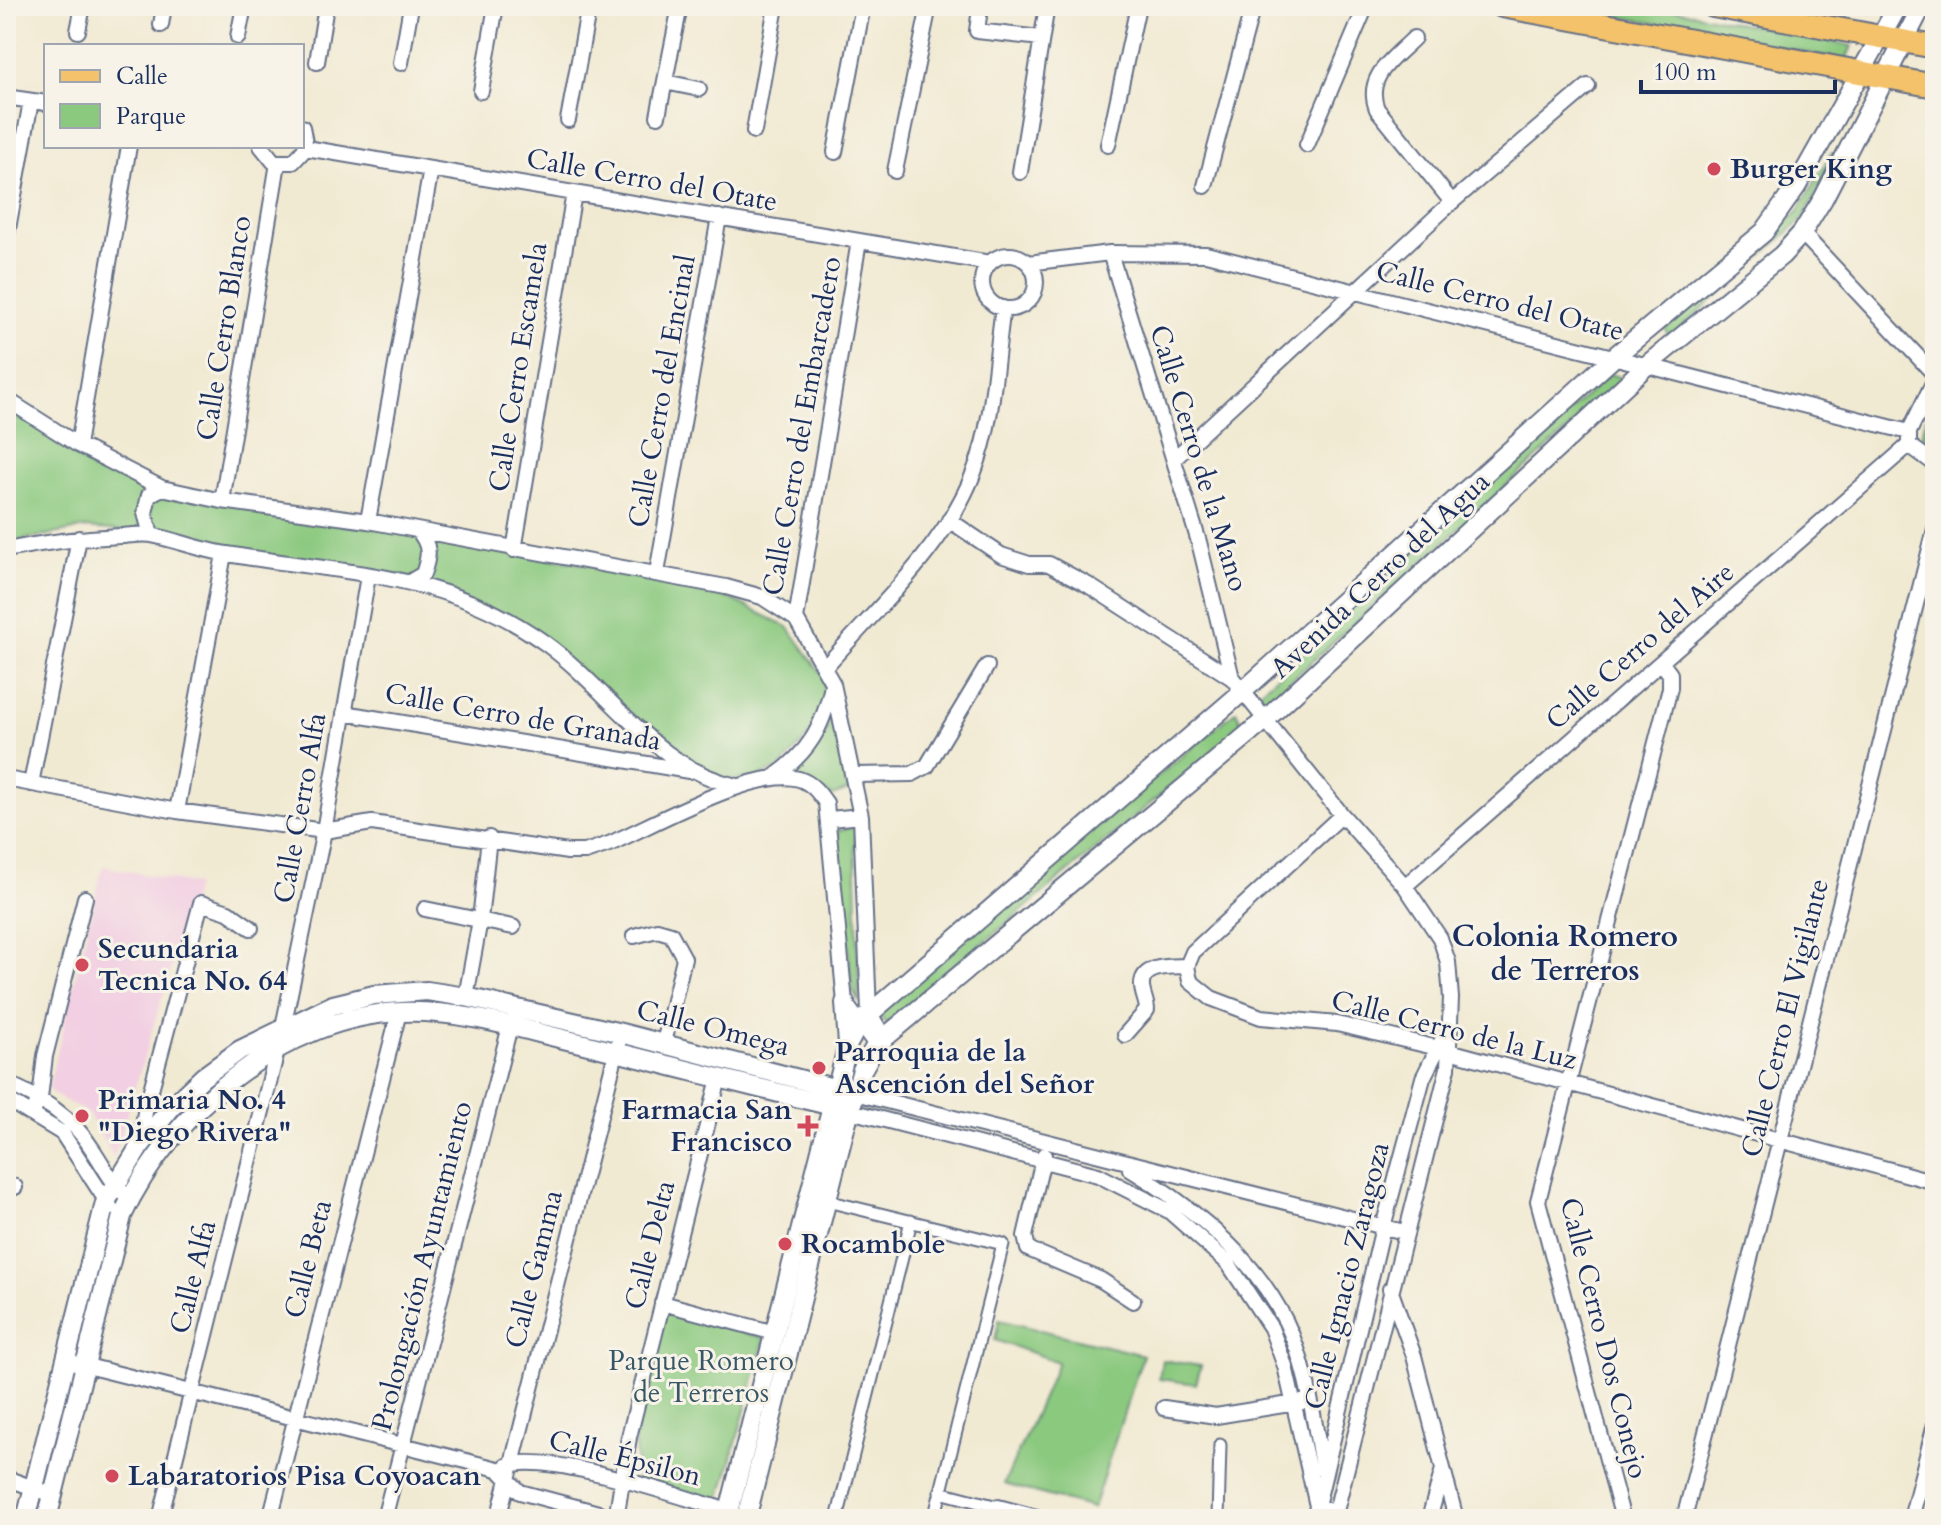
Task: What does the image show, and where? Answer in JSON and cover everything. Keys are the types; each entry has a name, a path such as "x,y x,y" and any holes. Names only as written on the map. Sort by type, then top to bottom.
{"main road":[{"path":"1502,6 1935,86"},
{"path":"1713,6 1935,47"}],"street":[{"path":"78,31 83,6"},
{"path":"161,25 164,6"},
{"path":"238,37 244,6"},
{"path":"317,62 326,6"},
{"path":"401,63 411,6"},
{"path":"481,91 496,6"},
{"path":"568,120 589,6"},
{"path":"658,116 680,6"},
{"path":"754,131 776,6"},
{"path":"835,152 863,6"},
{"path":"895,171 929,6"},
{"path":"1020,172 1047,6"},
{"path":"1108,145 1138,6"},
{"path":"1205,186 1253,6"},
{"path":"1307,145 1366,6"},
{"name":"Avenida Cerro del Agua","path":"843,1100 848,1044 865,1017 1237,686 1614,357 1764,232 1796,187 1898,6"},
{"path":"1912,6 1922,6"},
{"name":"Avenida Cerro del Agua","path":"843,1100 880,1041 1264,721 1647,365 1782,255 1802,233 1922,6"},
{"path":"979,16 977,31 1041,38"},
{"path":"1414,38 1375,78 1371,94 1377,109 1452,202"},
{"path":"665,82 699,89"},
{"path":"1174,459 1452,202 1588,86"},
{"path":"6,97 38,102 6,240"},
{"path":"262,148 267,157 278,163 297,160 306,148 304,138"},
{"path":"78,445 129,148"},
{"name":"Calle Cerro del Otate","path":"306,148 990,263"},
{"name":"Calle Cerro Blanco","path":"222,501 278,163"},
{"path":"368,521 431,169"},
{"name":"Calle Cerro Escamela","path":"514,550 574,193"},
{"name":"Calle Cerro del Encinal","path":"657,573 719,217"},
{"path":"1802,233 1935,377 1909,438"},
{"name":"Calle Cerro del Embarcadero","path":"796,619 859,241"},
{"name":"Calle Cerro del Otate","path":"1028,263 1110,253 1206,254 1647,365 1909,438 1935,464"},
{"name":"Calle Cerro de la Mano","path":"1110,253 1174,459 1237,686"},
{"path":"1009,256 1028,263 1036,282 1033,296 1023,305 1003,308 990,301 983,289 983,275 990,263 1009,256"},
{"path":"826,666 919,560 949,520 974,473 984,437 1003,308"},
{"path":"6,399 78,445 162,488 222,501 368,521 514,550 657,573 762,597 796,619 826,666 833,684 855,775 861,816 865,1017"},
{"name":"Calle Cerro del Aire","path":"1405,886 1661,662 1909,438"},
{"path":"151,535 145,513 149,495 162,488"},
{"path":"949,520 1001,555 1029,564 1049,564 1088,585 1237,686 1342,815 1405,886 1440,938 1448,962 1449,1028 1444,1049"},
{"name":"Calle Cerro El Vigilante","path":"1684,1519 1935,529"},
{"path":"411,581 423,574 429,551 427,542 419,532"},
{"path":"6,550 79,538 151,535 224,554 431,586 507,618 546,644 600,689 663,750 694,772 738,786"},
{"path":"31,784 79,538"},
{"path":"431,586 433,548 448,538"},
{"path":"177,811 224,554"},
{"name":"Calle Cerro Alfa","path":"278,1049 324,831 368,576"},
{"name":"Calle Cerro Dos Conejo","path":"1623,1519 1538,1201 1670,688 1671,678 1661,662"},
{"path":"855,775 912,774 927,766 987,666"},
{"path":"774,777 794,763 823,724 833,684"},
{"name":"Calle Cerro de Granada","path":"344,713 694,772"},
{"path":"6,779 177,811 324,831 372,823 585,852 738,786 774,777 799,779 816,789 826,803 830,819 848,1044"},
{"path":"1125,1035 1147,1010 1141,984 1146,975 1156,968 1187,966 1193,952 1342,815"},
{"path":"830,819 861,816"},
{"path":"466,997 480,920 489,838"},
{"path":"33,1112 40,1098 45,1056 85,898"},
{"path":"140,1146 145,1112 201,903 228,912 251,928"},
{"path":"425,909 513,927"},
{"path":"634,936 657,930 671,934 684,958 664,1043"},
{"name":"Calle Cerro de la Luz","path":"1187,966 1190,981 1211,998 1261,1017 1337,1024 1444,1049 1935,1182"},
{"name":"Calle Omega","path":"26,1519 110,1195 140,1146 173,1105 203,1077 240,1050 333,1005 374,995 427,991 466,997 664,1043 1107,1178 1143,1195 1169,1211 1228,1263 1271,1328 1294,1403 1316,1513"},
{"path":"845,1003 865,1017 880,1041"},
{"name":"Calle Omega","path":"126,1208 186,1120 235,1077 278,1049 339,1025 399,1012 463,1016 719,1078 843,1100 1047,1143 1404,1232"},
{"name":"Calle Beta","path":"270,1519 399,1012"},
{"name":"Prolongación Ayuntamiento","path":"384,1519 510,1026"},
{"name":"Calle Gamma","path":"498,1519 506,1470 621,1033"},
{"name":"Calle Alfa","path":"160,1519 278,1049"},
{"name":"Calle Ignacio Zaragoza","path":"1316,1513 1383,1227 1423,1078 1444,1049"},
{"name":"Calle Ignacio Zaragoza","path":"1335,1516 1404,1232 1444,1049"},
{"name":"Calle Delta","path":"618,1519 629,1437 719,1078"},
{"path":"6,1083 40,1098 71,1121 93,1148 110,1195"},
{"path":"6,1099 33,1112 62,1133 110,1195 126,1208 47,1519"},
{"path":"735,1517 827,1201 843,1100"},
{"path":"735,1517 775,1333 843,1100"},
{"path":"1047,1143 1024,1243 1032,1253 1071,1266 1133,1301"},
{"path":"1118,1162 1175,1197 1237,1252 1286,1322 1309,1400 1324,1479 1343,1485"},
{"path":"827,1201 1003,1244 934,1519"},
{"path":"837,1519 911,1221"},
{"path":"1371,1279 1390,1288 1414,1356 1456,1519"},
{"path":"662,1303 775,1333"},
{"name":"Calle Épsilon","path":"67,1361 506,1470 527,1460 623,1480 735,1517"},
{"path":"1164,1408 1216,1416 1309,1400"},
{"path":"1911,1519 1935,1424"},
{"path":"1218,1519 1220,1445"},
{"path":"1429,1519 1443,1468"},
{"name":"Calle Épsilon","path":"506,1470 520,1492 618,1519"},
{"path":"6,1478 53,1495"},
{"path":"940,1492 1044,1519"},
{"path":"1933,1519 1935,1511"},
{"path":"1316,1513 1335,1516"}],"shaded area":[{"path":"103,866 196,885 114,1157 88,1113 51,1093 49,1085"}],"green space":[{"path":"1565,6 1657,6 1852,46 1846,60"},
{"path":"1831,153 1835,155 1803,219 1669,338 1665,328 1798,212"},
{"path":"1610,374 1624,379 1267,702 1258,693"},
{"path":"1935,404 1935,459 1923,447 1922,435 1926,419"},
{"path":"6,406 73,451 160,490 656,577 731,599 788,627 824,677 824,708 818,725 779,769 756,777 726,781 694,768 507,615 368,574 151,533 85,528 6,543"},
{"path":"833,705 849,790 832,796 788,773 826,734"},
{"path":"1236,711 1243,726 886,1024 877,1011"},
{"path":"855,827 859,1002 852,989 838,830"},
{"name":"Parque Romero de Terreros","path":"663,1312 765,1338 719,1504 638,1481 634,1433"},
{"path":"999,1320 1143,1355 1093,1508 1004,1484 1058,1362 995,1340"},
{"path":"1162,1360 1201,1366 1196,1384 1159,1379"}],"place":[{"name":"Burger King","path":"1714,169"},
{"name":"Secundaria Tecnica No. 64","path":"82,965"},
{"name":"Parroquia de la Ascención del Señor","path":"819,1068"},
{"name":"Primaria No. 4 \"Diego Rivera\"","path":"82,1116"},
{"name":"Farmacia San Francisco","path":"808,1126"},
{"name":"Rocambole","path":"785,1244"},
{"name":"Labaratorios Pisa Coyoacan","path":"112,1476"}],"district":[{"name":"Colonia Romero de Terreros","path":"1565,953"}]}
